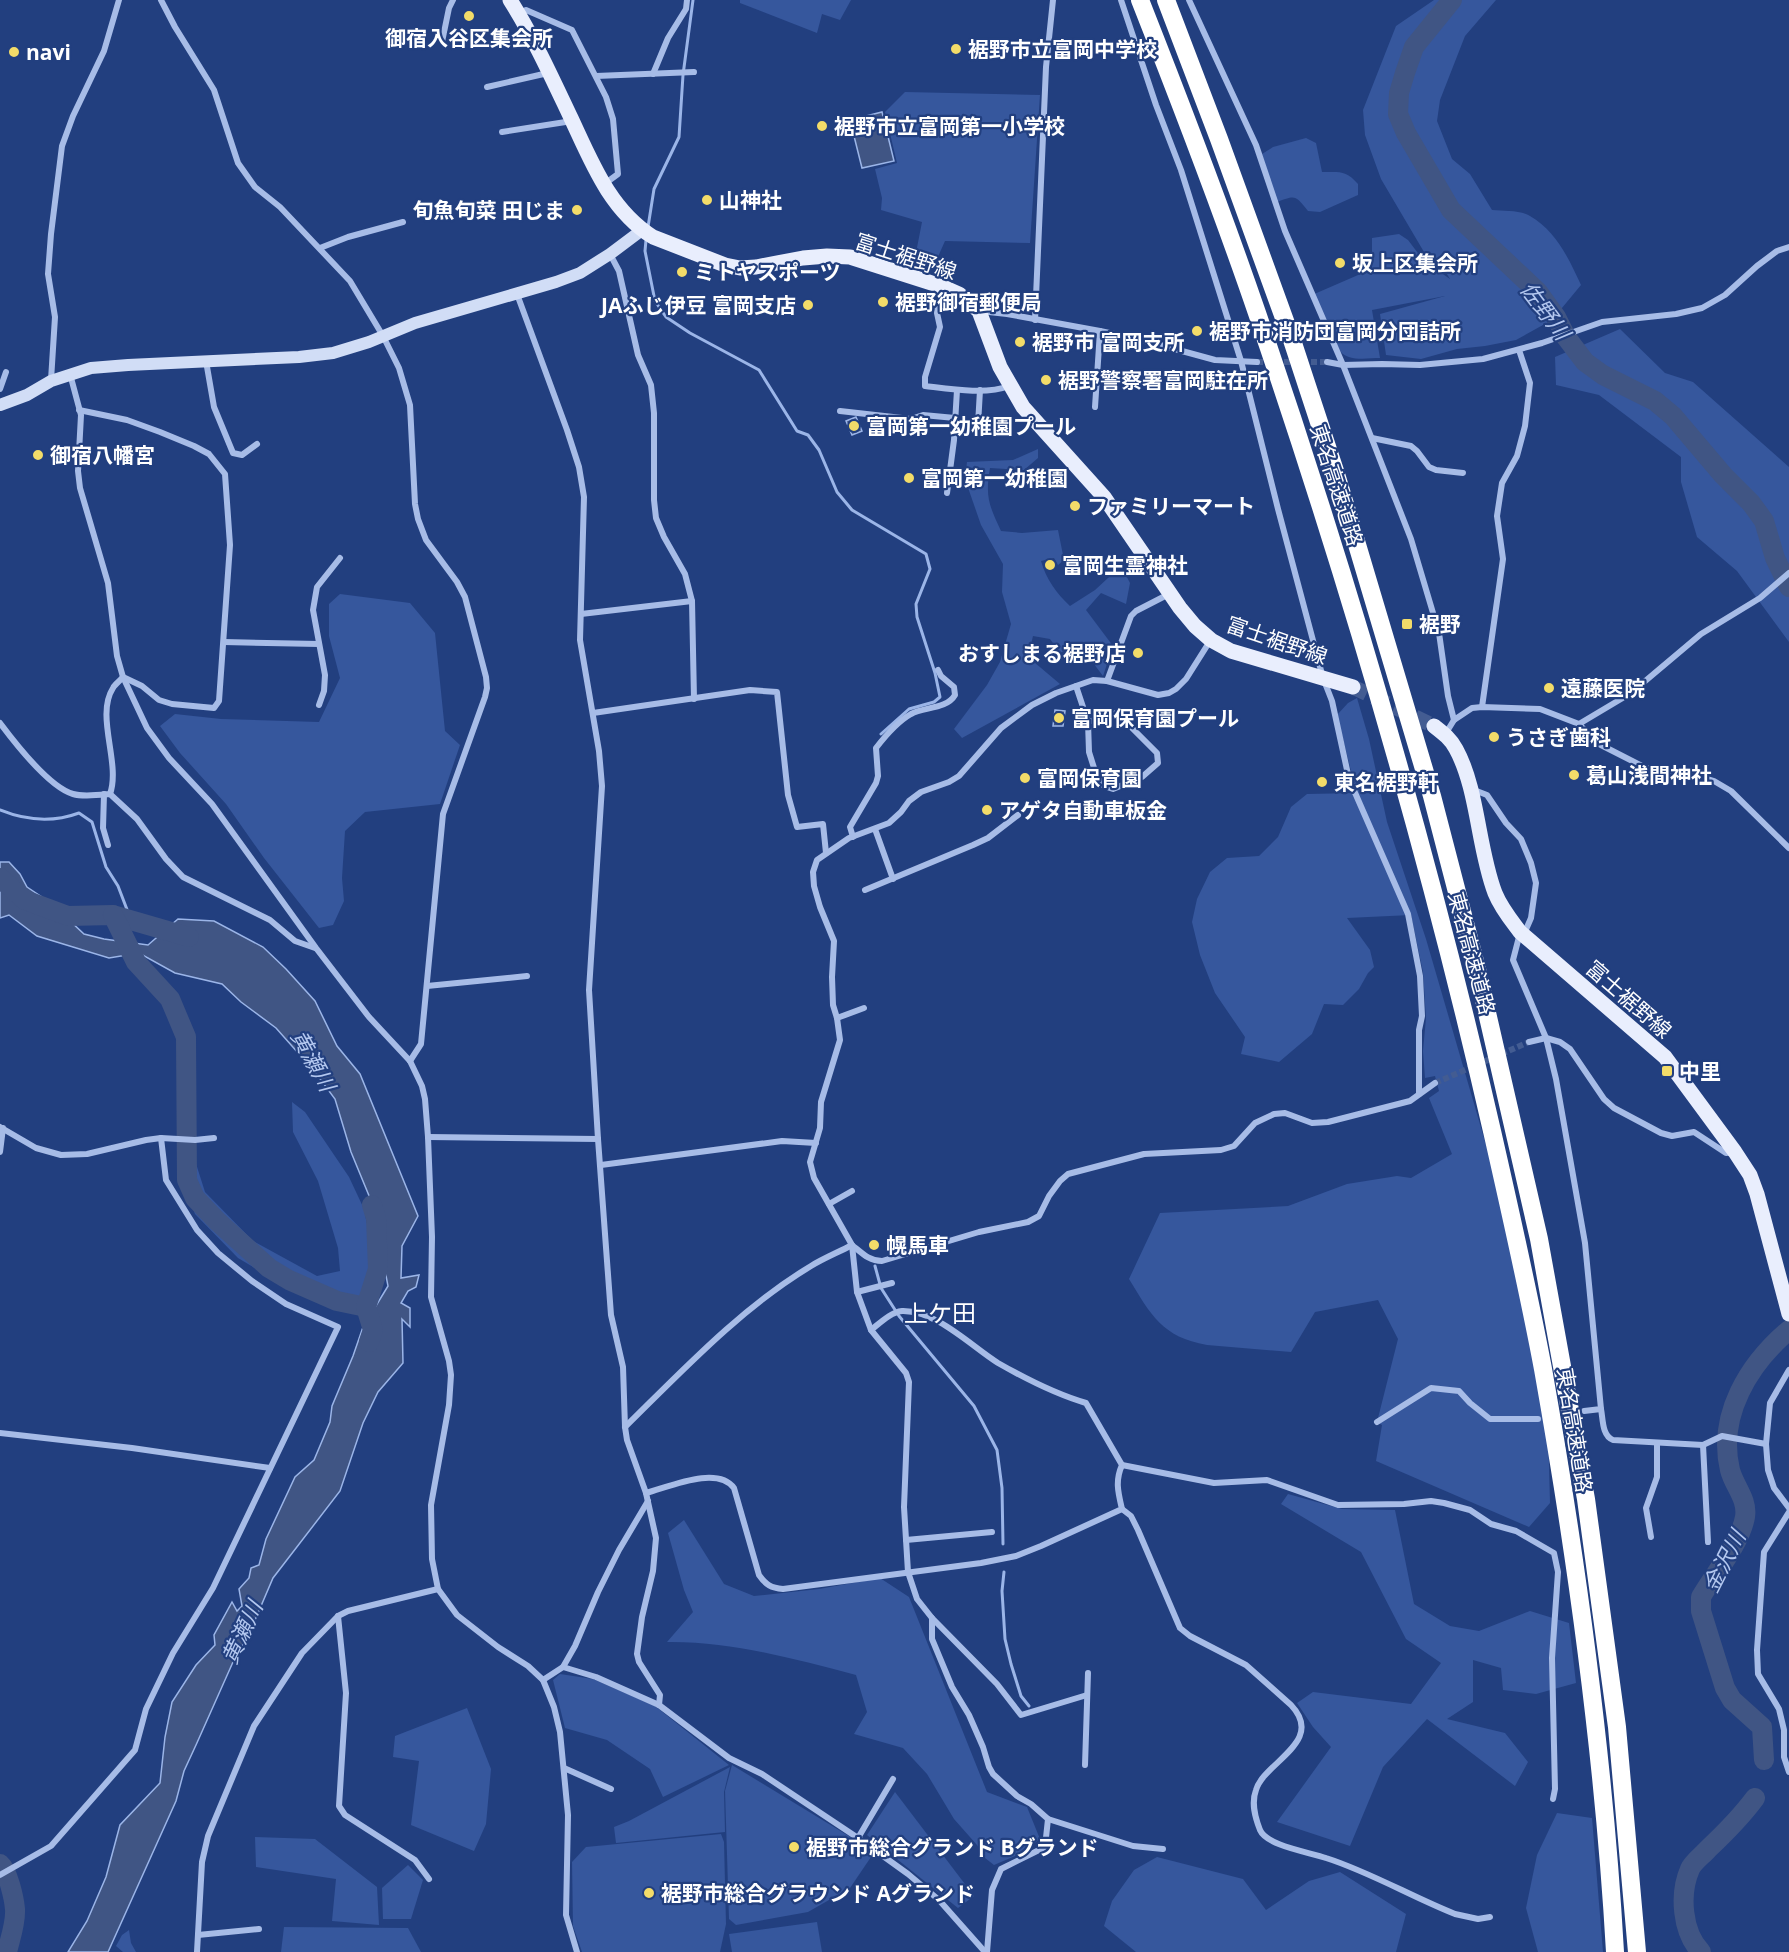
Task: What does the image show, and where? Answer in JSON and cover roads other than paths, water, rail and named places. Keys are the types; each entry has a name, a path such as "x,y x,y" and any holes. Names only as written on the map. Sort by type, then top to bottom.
{"highway":[{"name":"東名高速道路","path":"1140,0 1198,149 1256,310 1305,458 1388,728 1468,1027 1513,1224 1540,1356 1563,1493 1594,1726 1615,1952"},
{"name":"東名高速道路","path":"1166,0 1292,340 1332,463 1432,796 1477,969 1539,1239 1586,1499 1617,1727 1637,1952"}],"main road":[{"name":"富士裾野線","path":"510,0 549,73 603,185 621,210 642,230 652,237 725,265 740,268 756,267 803,258 850,257 959,294 980,311 1000,368 1023,407 1104,497 1170,594 1195,626 1211,640 1231,651 1353,687"},
{"name":"富士裾野線","path":"1440,730 1456,749 1470,789 1484,858 1495,894 1507,915 1522,934 1665,1058 1736,1152 1750,1175 1757,1194 1789,1313"}],"street":[{"path":"51,381 55,317 48,274 62,146 73,116 104,51 119,0"},
{"path":"161,0 214,90 238,163 255,187 280,207 350,281 399,368 410,405 415,504 418,519 426,540 457,582 465,597 486,677 487,688 443,814 421,1044 410,1061"},
{"path":"442,42 449,8 453,0"},
{"path":"653,74 668,38 686,9 687,0"},
{"path":"1035,320 1046,68 1053,0"},
{"path":"1121,0 1156,105 1181,170 1241,361 1323,678 1332,701 1348,779 1408,914 1420,976 1422,1016 1419,1030 1419,1094"},
{"path":"1189,0 1256,145 1285,231 1343,365 1411,539 1439,633 1448,696 1454,720"},
{"path":"519,14 526,10 572,30 596,76 614,119 618,157 618,174 603,185"},
{"path":"596,76 694,72"},
{"path":"487,87 549,73"},
{"path":"502,132 572,121"},
{"path":"320,248 348,237 403,222"},
{"path":"0,405 27,395 51,381 91,368 299,357 333,353 415,323 580,273 642,230"},
{"path":"1327,362 1343,365 1420,365 1483,359 1519,350 1602,322 1676,314 1702,308 1725,295 1757,266 1778,251 1789,247"},
{"path":"610,254 619,271 638,355 651,385 654,413 656,518 685,574 692,601 694,699"},
{"path":"941,286 937,313 940,327 925,377 925,386 957,390 1000,390 1009,386"},
{"path":"517,293 567,430 579,467 584,497 580,640 593,713 602,786 589,990 598,1138 610,1315 623,1367 625,1427 627,1440 646,1493 656,1538 637,1653 639,1662 660,1695 659,1705"},
{"path":"980,311 1100,331 1215,360 1257,362"},
{"path":"1095,407 1100,331"},
{"path":"1482,707 1503,559 1497,516 1502,483 1517,456 1525,426 1530,383 1519,350"},
{"path":"206,361 214,407 230,447 234,453 242,455 256,444"},
{"path":"0,389 6,372"},
{"path":"70,374 81,415 78,471 80,488 108,583 117,656 123,677 147,728 169,758 212,804 315,948 369,1017 410,1061 417,1074 425,1099 428,1137 432,1237 431,1297 451,1375 449,1405 431,1505 432,1559 438,1589 457,1615 498,1647 528,1666 543,1680 555,1707 560,1732 568,1815 566,1915 577,1952"},
{"path":"947,493 954,440 957,390"},
{"path":"978,425 980,390"},
{"path":"79,410 127,420 194,446 209,454 225,474 230,545 219,701 214,708 172,704 159,700 142,686 123,677"},
{"path":"840,411 911,419 923,415 955,418"},
{"path":"1372,438 1411,446 1417,450 1429,467 1436,470 1463,473"},
{"path":"319,705 326,675 313,610 317,587 340,558"},
{"path":"1579,724 1631,693 1701,634 1760,598 1789,573"},
{"path":"1107,681 1131,616 1136,611 1170,594"},
{"path":"580,614 692,601"},
{"path":"1211,640 1186,679 1169,693 1158,694 1107,681 1093,680 1032,705 1010,720 959,776 921,792 909,801 889,823 853,837 817,860 813,872 814,886 834,942 833,1005 840,1040 821,1102 820,1128 810,1162 814,1178 852,1245 867,1258 882,1261 944,1242 1028,1222 1039,1216 1049,1196 1068,1174 1144,1154 1221,1150 1234,1146 1255,1123 1274,1114 1285,1113 1312,1123 1328,1122 1400,1105 1410,1101 1435,1083"},
{"path":"224,642 319,645"},
{"path":"853,837 850,827 877,778 875,753 880,742 898,722 909,715 948,702 955,695 954,687 941,676 938,670"},
{"path":"108,845 103,828 107,794 112,788 107,703 113,688 123,677"},
{"path":"1076,686 1088,722 1089,752 1095,771 1104,786 1113,789 1142,777 1158,763 1157,753 1116,713 1088,722"},
{"path":"593,713 750,690 777,692 788,795 797,827 823,824 826,853"},
{"path":"1440,730 1472,708 1540,709 1579,724 1597,743 1646,768 1688,773 1714,781 1731,791 1789,848"},
{"path":"0,723 27,758 59,786 73,794 107,794 137,819 166,859 183,877 270,920 295,942 315,948"},
{"path":"1470,789 1487,795 1521,839 1536,883 1532,918 1522,934 1513,960 1546,1038 1556,1079 1585,1244 1605,1435 1609,1439 1703,1445 1722,1436 1766,1444"},
{"path":"865,890 980,842 1018,816"},
{"path":"875,829 893,879"},
{"path":"427,986 527,976"},
{"path":"837,1018 864,1008"},
{"path":"1529,1042 1546,1038 1560,1042 1570,1049 1595,1087 1614,1108 1661,1133 1672,1136 1694,1132 1726,1153 1736,1152"},
{"path":"0,1152 2,1128 36,1148 61,1155 87,1154 161,1138 195,1140 214,1138"},
{"path":"428,1137 598,1138"},
{"path":"3,1873 51,1846 135,1750 146,1710 173,1653 213,1588 338,1327 285,1304 252,1281 218,1252 197,1230 166,1180 161,1138"},
{"path":"601,1165 782,1141 816,1143"},
{"path":"829,1204 852,1191"},
{"path":"852,1245 857,1292 871,1330 906,1373 909,1382 904,1507 908,1572 917,1599 932,1618 997,1684 1021,1715 1087,1695"},
{"path":"625,1427 702,1350 763,1300 811,1266 852,1245"},
{"path":"857,1292 892,1283"},
{"path":"871,1330 900,1311 913,1312 936,1321 998,1363 1057,1393 1086,1403 1122,1465 1214,1483 1267,1480 1338,1505 1404,1504 1431,1501 1444,1503 1470,1510 1491,1524 1516,1531 1554,1553 1558,1572 1552,1658 1555,1789 1553,1799"},
{"path":"1789,1370 1770,1403 1766,1444 1768,1470 1774,1488 1789,1508"},
{"path":"1377,1422 1431,1389 1459,1391 1490,1419 1538,1419"},
{"path":"1584,1411 1601,1409"},
{"path":"0,1432 270,1468"},
{"path":"1651,1537 1646,1508 1657,1477 1657,1443"},
{"path":"1703,1445 1708,1542"},
{"path":"1122,1465 1117,1476 1122,1509 1131,1516 1138,1530 1180,1628 1190,1636 1245,1665 1291,1704 1300,1719 1301,1731 1297,1742 1284,1758 1263,1777 1256,1788 1254,1800 1256,1817 1262,1833 1274,1843 1328,1858 1455,1914 1478,1919 1490,1917"},
{"path":"646,1493 708,1477 720,1478 729,1482 734,1488 759,1575 764,1583 772,1588 783,1589 981,1563 1016,1556 1122,1509"},
{"path":"543,1680 563,1667 619,1550 648,1501"},
{"path":"1789,1512 1764,1552 1756,1650 1758,1674 1779,1709 1784,1730 1784,1757 1789,1772"},
{"path":"906,1540 992,1532"},
{"path":"197,1952 202,1862 208,1836 254,1726 302,1653 338,1616 348,1611 438,1589"},
{"path":"338,1616 345,1693 339,1806 345,1815 415,1860 429,1879"},
{"path":"932,1618 932,1640 952,1688 969,1715 983,1747 988,1767 1017,1796 1031,1804 1048,1819 1133,1846 1163,1849"},
{"path":"563,1667 596,1677 659,1705 729,1758 762,1773 908,1874 939,1900 986,1952"},
{"path":"1085,1765 1088,1673"},
{"path":"564,1768 611,1789"},
{"path":"858,1838 893,1779"},
{"path":"986,1952 992,1890 1001,1869 1045,1847 1048,1819"},
{"path":"198,1935 259,1929"}],"water":[{"path":"882,112 894,161 862,168 850,120"},
{"name":"富岡第一幼稚園プール","path":"856,417 862,431 852,435 846,421"},
{"name":"富岡保育園プール","path":"1055,710 1065,711 1063,726 1053,726"},
{"path":"0,862 9,862 20,874 27,887 51,903 84,934 148,945 178,919 214,921 263,947 315,1001 337,1046 360,1074 418,1216 402,1246 401,1278 419,1275 416,1287 408,1291 401,1303 410,1308 410,1327 402,1319 403,1363 378,1392 363,1423 340,1491 273,1578 184,1771 176,1801 108,1952 68,1952 87,1921 106,1877 120,1825 160,1783 172,1702 196,1665 215,1645 214,1635 232,1602 237,1611 242,1606 239,1589 249,1578 251,1568 259,1565 266,1539 295,1477 314,1460 330,1422 332,1406 363,1327 388,1286 372,1203 351,1152 335,1099 315,1072 276,1028 241,1002 222,984 175,973 139,953 109,958 37,936 9,915 0,918"}],"waterway":[{"path":"648,227 654,189 679,137 683,75 693,0"},
{"name":"佐野川","path":"1452,0 1414,47 1405,73 1399,93 1398,114 1406,133 1451,210 1538,292 1556,317 1566,337 1585,362 1603,375 1655,401 1673,416 1723,475 1751,503 1764,521 1775,558 1789,587"},
{"path":"646,240 645,251 655,301 666,317 690,333 759,370 797,431 808,435 819,450 837,492 852,510 926,554 930,569 916,604 917,617 935,673 940,697 934,702 909,709 881,734"},
{"path":"0,810 20,817 40,819 59,818 79,813 92,822 106,867 118,886 131,920"},
{"name":"黄瀬川","path":"0,878 25,900 68,916 113,915 189,937"},
{"name":"黄瀬川","path":"113,915 136,962 170,999 186,1037 187,1180 195,1198 269,1268 289,1280 337,1301 366,1307"},
{"name":"黄瀬川","path":"369,1342 373,1330 366,1307 378,1269 376,1218 372,1205"},
{"path":"875,1266 881,1288 899,1316 974,1406 997,1450 1002,1488 1003,1544"},
{"name":"金沢川","path":"1764,1760 1762,1727 1732,1700 1725,1688 1701,1611 1701,1597 1733,1548 1745,1517 1743,1498 1732,1476 1727,1450 1732,1410 1749,1375 1761,1358 1789,1330"},
{"path":"1004,1572 1002,1591 1005,1639 1021,1696 1029,1706"},
{"name":"金沢川","path":"1701,1952 1690,1934 1684,1912 1684,1890 1690,1869 1755,1798"},
{"path":"0,1864 8,1878 15,1909 14,1925 7,1952"}],"tunnel":[{"path":"1257,362 1327,362"},
{"path":"1353,687 1434,726"},
{"path":"1435,1083 1529,1042"}],"place":[{"name":"御宿入谷区集会所","path":"469,16"},
{"name":"裾野市立富岡中学校","path":"956,49"},
{"name":"navi","path":"14,52"},
{"name":"裾野市立富岡第一小学校","path":"822,126"},
{"name":"山神社","path":"707,200"},
{"name":"旬魚旬菜 田じま","path":"577,210"},
{"name":"坂上区集会所","path":"1340,263"},
{"name":"ミトヤスポーツ","path":"682,272"},
{"name":"裾野御宿郵便局","path":"883,302"},
{"name":"JAふじ伊豆 富岡支店","path":"808,305"},
{"name":"裾野市消防団富岡分団詰所","path":"1197,331"},
{"name":"裾野市 富岡支所","path":"1020,342"},
{"name":"裾野警察署富岡駐在所","path":"1046,380"},
{"name":"富岡第一幼稚園プール","path":"854,426"},
{"name":"御宿八幡宮","path":"38,455"},
{"name":"富岡第一幼稚園","path":"909,478"},
{"name":"ファミリーマート","path":"1075,506"},
{"name":"富岡生霊神社","path":"1050,565"},
{"name":"裾野","path":"1407,624"},
{"name":"おすしまる裾野店","path":"1138,653"},
{"name":"遠藤医院","path":"1549,688"},
{"name":"富岡保育園プール","path":"1059,718"},
{"name":"うさぎ歯科","path":"1494,737"},
{"name":"葛山浅間神社","path":"1574,775"},
{"name":"富岡保育園","path":"1025,778"},
{"name":"東名裾野軒","path":"1322,782"},
{"name":"アゲタ自動車板金","path":"987,810"},
{"name":"中里","path":"1667,1071"},
{"name":"幌馬車","path":"874,1245"},
{"name":"裾野市総合グランド Bグランド","path":"794,1847"},
{"name":"裾野市総合グラウンド Aグランド","path":"649,1893"}],"district":[{"name":"上ケ田","path":"940,1312"}]}
